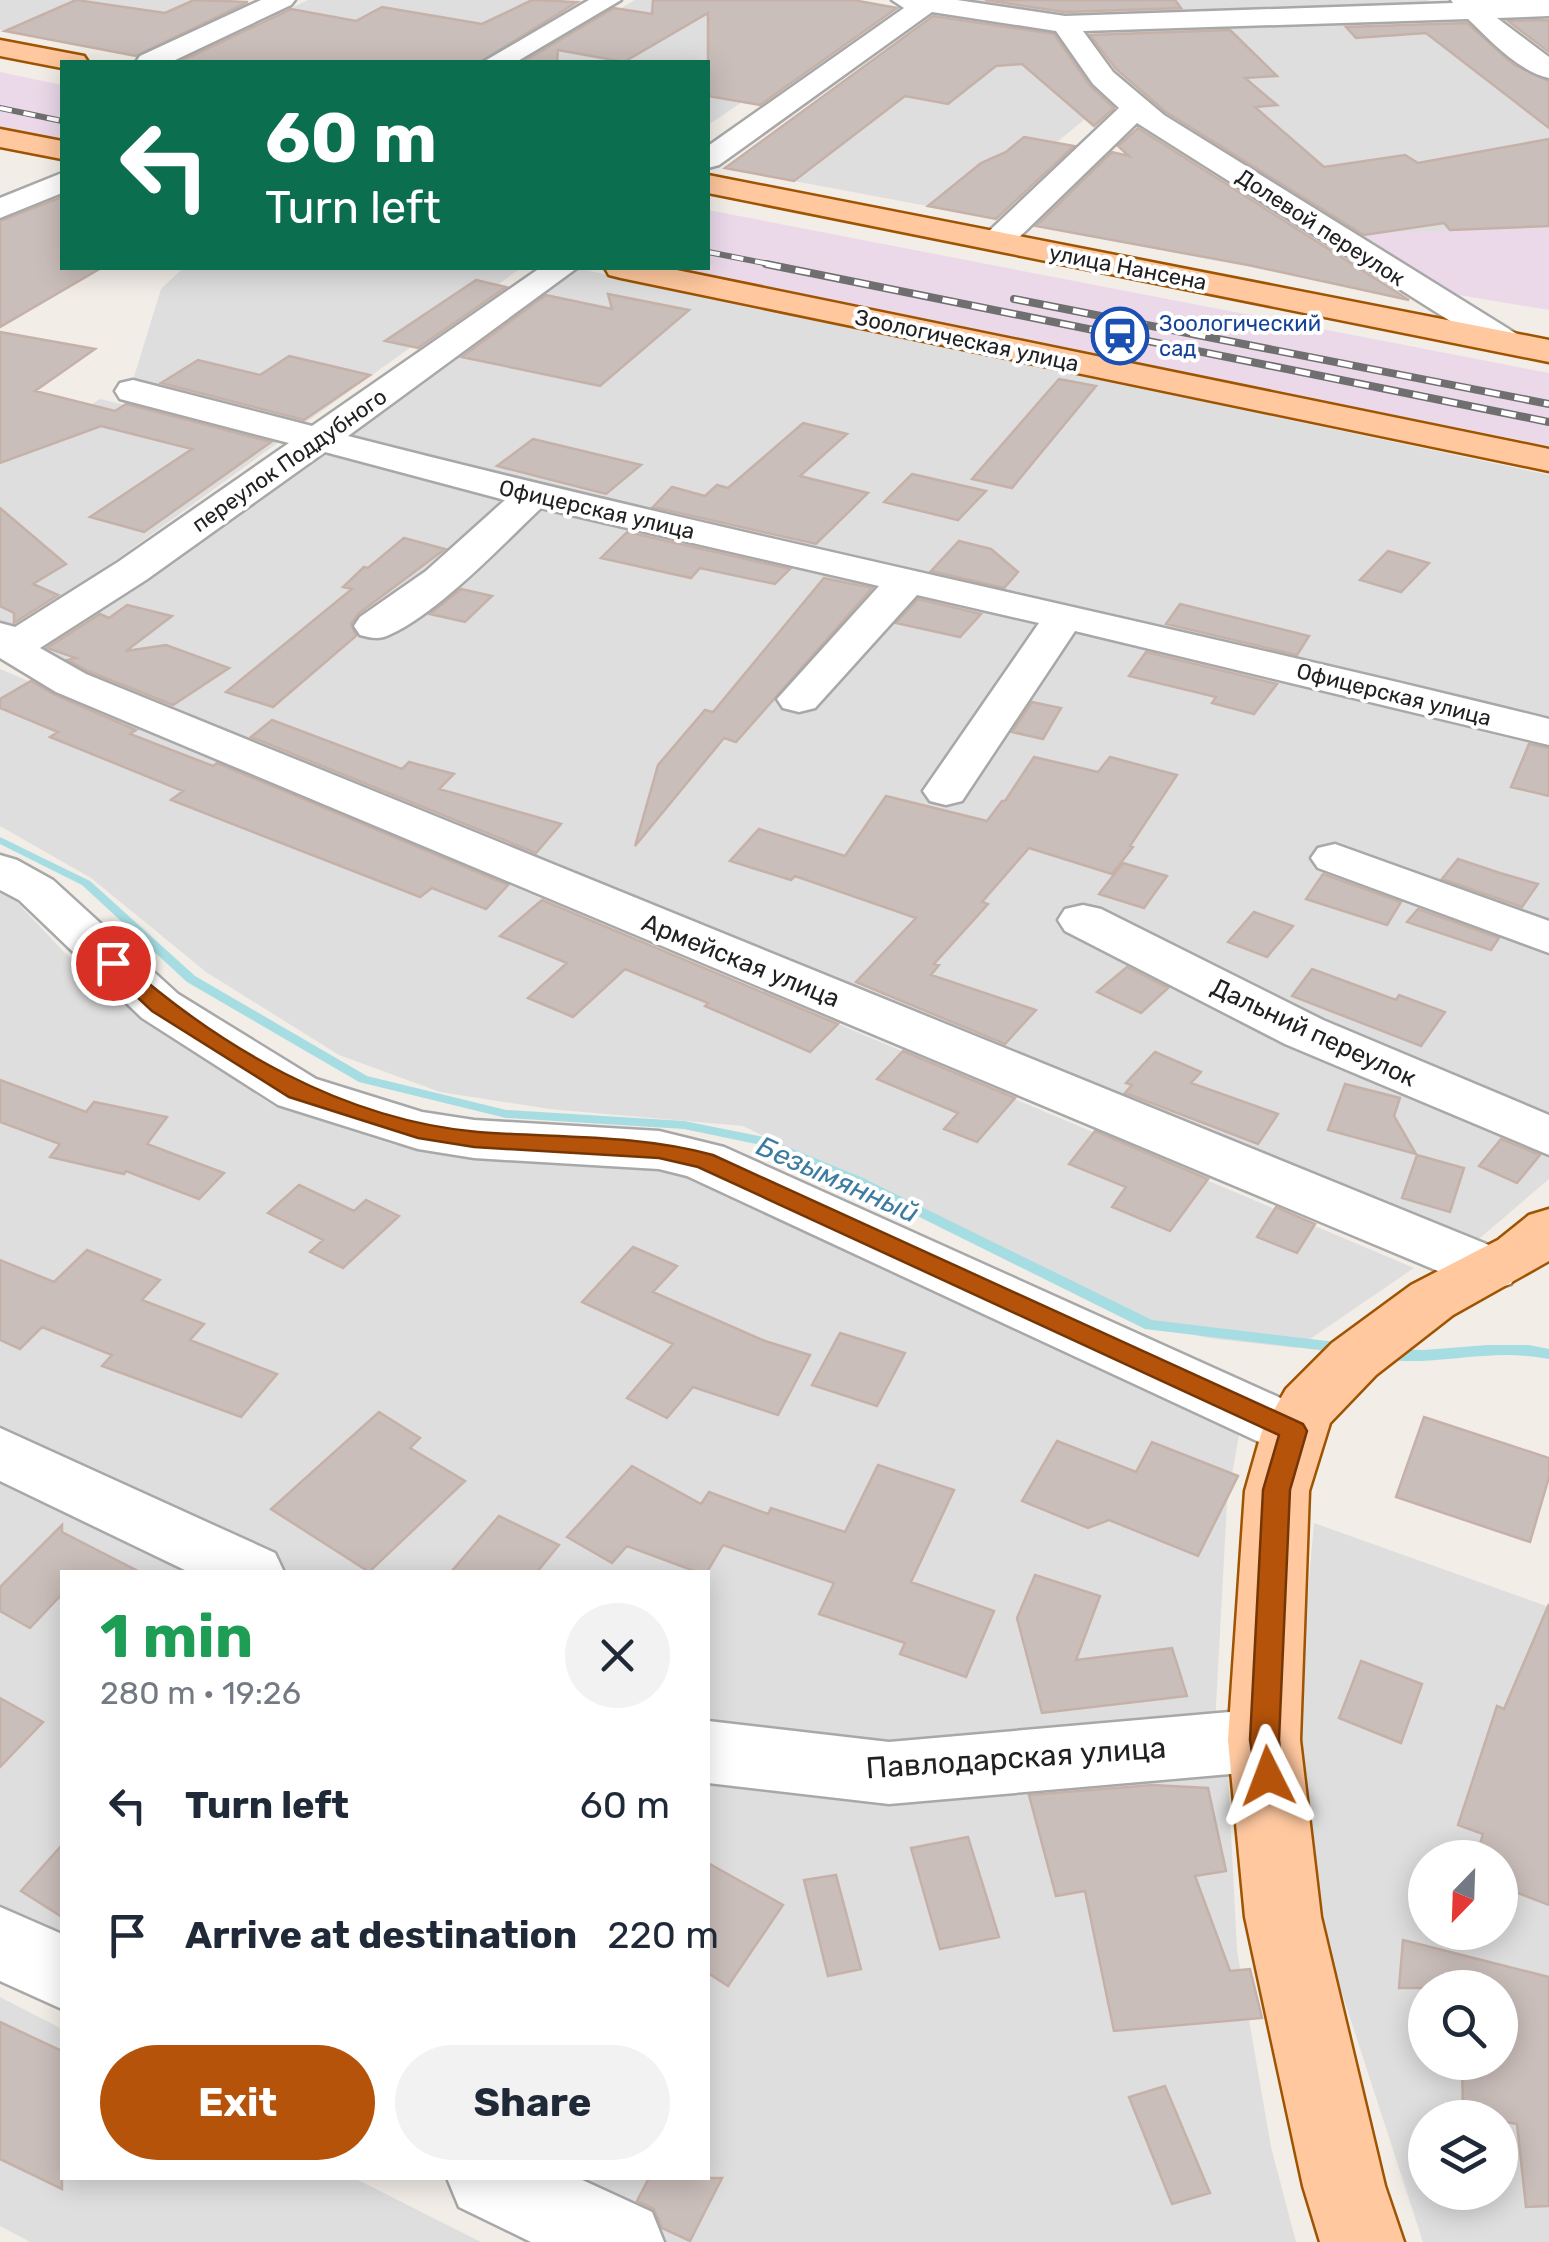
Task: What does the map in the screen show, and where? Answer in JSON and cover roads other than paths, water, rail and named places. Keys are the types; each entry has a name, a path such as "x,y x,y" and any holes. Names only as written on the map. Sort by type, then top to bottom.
{"main road":[{"path":"0,48 63,60"},
{"path":"0,138 60,150"},
{"name":"улица Нансена","path":"710,184 1549,350"},
{"name":"Зоологическая улица","path":"631,270 1549,460"},
{"path":"1362,2242 1344,2186 1283,1917 1264,1740 1277,1490 1301,1418 1354,1359 1432,1300 1519,1255 1549,1229"}],"street":[{"path":"154,60 282,0"},
{"path":"501,60 608,0"},
{"path":"710,158 921,1 1065,16 1468,6 1549,8"},
{"path":"1468,6 1549,70"},
{"name":"Долевой переулок","path":"1065,16 1079,52 1136,108 1412,286 1508,343"},
{"path":"997,241 1136,108"},
{"path":"0,209 60,183"},
{"name":"переулок Поддубного","path":"6,642 132,570 559,270"},
{"name":"Офицерская улица","path":"133,391 533,495 1300,670 1549,732"},
{"path":"376,626 440,580 533,495"},
{"path":"798,699 906,582"},
{"path":"946,792 1063,618"},
{"name":"Армейская улица","path":"6,642 26,659 89,690 1490,1269"},
{"path":"1335,858 1549,938"},
{"path":"0,870 36,890 160,1006 297,1092 418,1130 474,1139 659,1150 704,1161 1301,1418"},
{"name":"Дальний переулок","path":"1083,920 1304,1032 1549,1136"},
{"path":"0,1453 247,1570"},
{"name":"Павлодарская улица","path":"710,1752 889,1772 1264,1740"},
{"path":"0,1942 60,1972"},
{"path":"492,2180 622,2242"}],"waterway":[{"name":"Безымянный","path":"0,840 86,883 191,979 363,1079 506,1114 684,1125 764,1141 858,1181 1150,1325 1344,1348"},
{"name":"Безымянный","path":"1383,1354 1424,1356 1508,1350 1549,1354"}],"railway":[{"path":"0,108 60,121"},
{"path":"710,252 779,266"},
{"path":"766,264 1549,422"},
{"path":"1014,299 1549,404"}],"place":[{"name":"Зоологический сад","path":"1120,336"}]}
